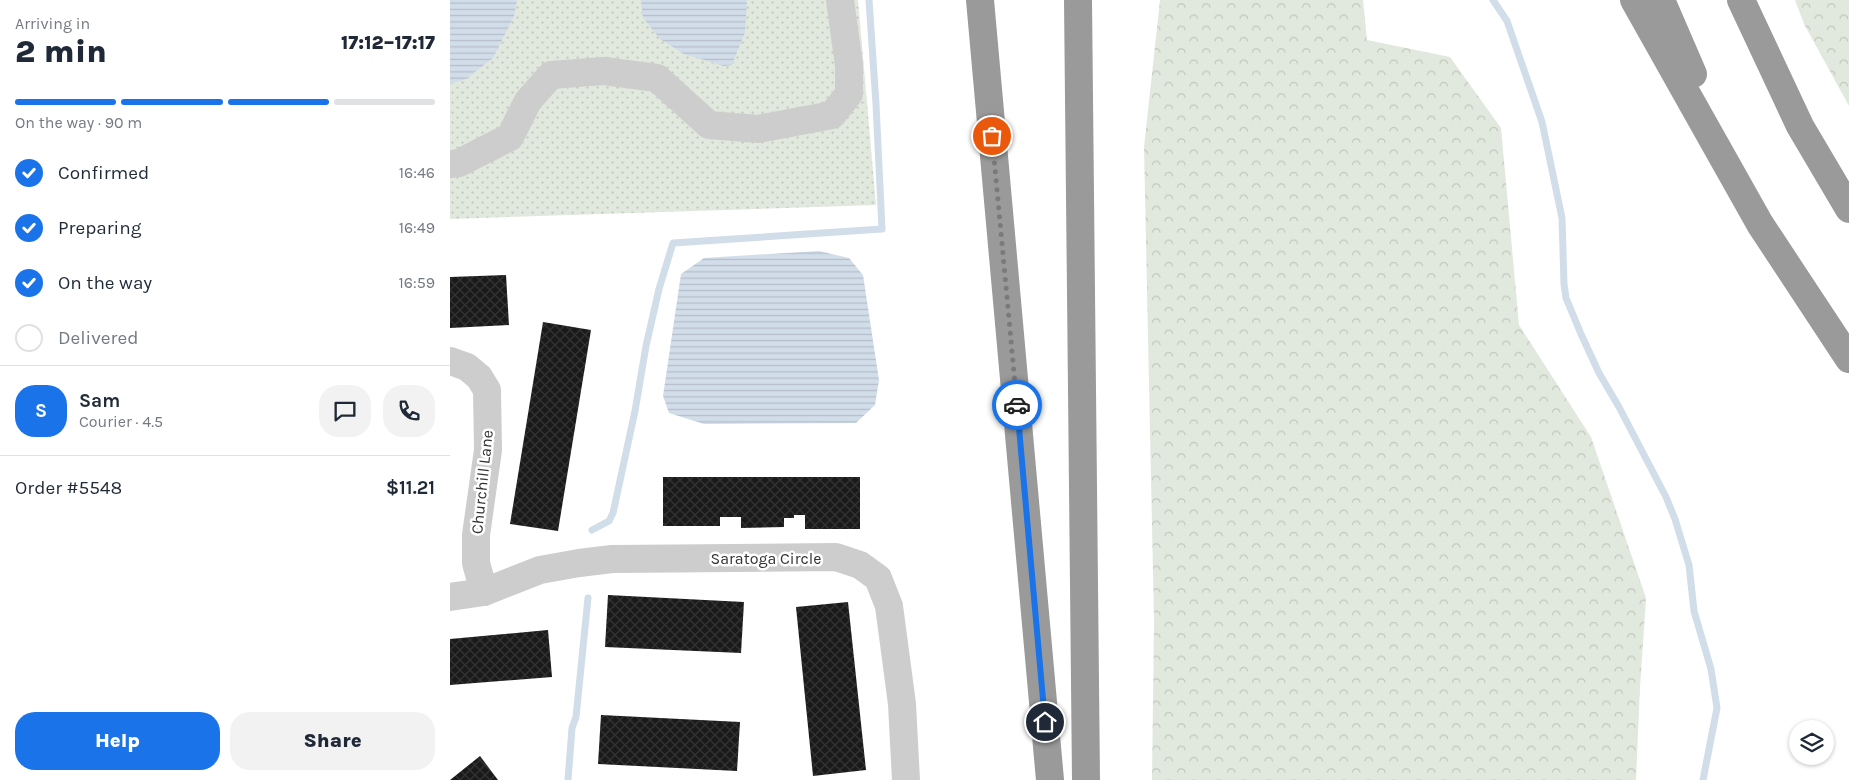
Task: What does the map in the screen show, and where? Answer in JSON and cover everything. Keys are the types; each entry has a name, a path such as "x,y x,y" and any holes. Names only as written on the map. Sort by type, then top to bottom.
{"highway":[{"path":"980,0 1050,780"},
{"path":"1078,0 1086,780"},
{"path":"1634,0 1760,224 1849,359"},
{"path":"1660,0 1760,224"},
{"path":"1741,0 1800,126 1849,209"}],"street":[{"path":"450,164 459,164 510,137 528,101 551,75 604,71 657,78 709,125 758,129 832,115 848,94 849,65 840,0"},
{"name":"Churchill Lane","path":"450,361 473,372 479,377 487,390 488,450 476,535 476,563 484,592"},
{"name":"Saratoga Circle","path":"450,597 484,592 540,570 612,559 836,558 860,565 878,578 889,606 902,704 906,780"}],"green space":[{"path":"450,0 858,0 876,205 450,219"},
{"path":"1160,0 1363,0 1367,40 1450,57 1501,128 1519,325 1591,437 1646,598 1636,780 1152,780 1154,620 1144,147"},
{"path":"1795,0 1849,0 1849,106 1804,24"}],"shaded area":[{"path":"450,0 517,0 514,16 493,58 466,79 450,84"},
{"path":"641,0 747,0 745,32 732,65 724,66 684,54 660,39 643,18"},
{"path":"819,251 849,258 863,275 879,380 875,405 856,423 704,424 669,413 663,396 681,274 704,258"}],"building":[{"path":"506,275 509,325 450,328 450,277"},
{"path":"543,322 591,330 558,531 510,524"},
{"path":"663,477 860,477 860,529 805,529 805,515 794,515 794,518 784,518 784,527 741,528 741,517 720,517 720,526 663,526"},
{"path":"608,595 744,602 741,653 605,647"},
{"path":"848,602 866,770 813,776 796,607"},
{"path":"548,630 552,677 450,685 450,639"},
{"path":"601,715 740,722 737,771 598,764"},
{"path":"480,756 498,780 450,780"}],"waterway":[{"path":"592,530 609,521 613,513 635,411 646,346 659,289 673,243 882,229 869,0"},
{"path":"1493,0 1507,21 1542,122 1562,218 1566,298 1599,373 1666,497 1689,565 1694,611 1711,669 1717,708 1703,780"},
{"path":"568,780 572,728 576,717 588,598"}],"way so far":[{"path":"992,136 1017,405"}],"route":[{"path":"1017,405 1045,722"}]}
